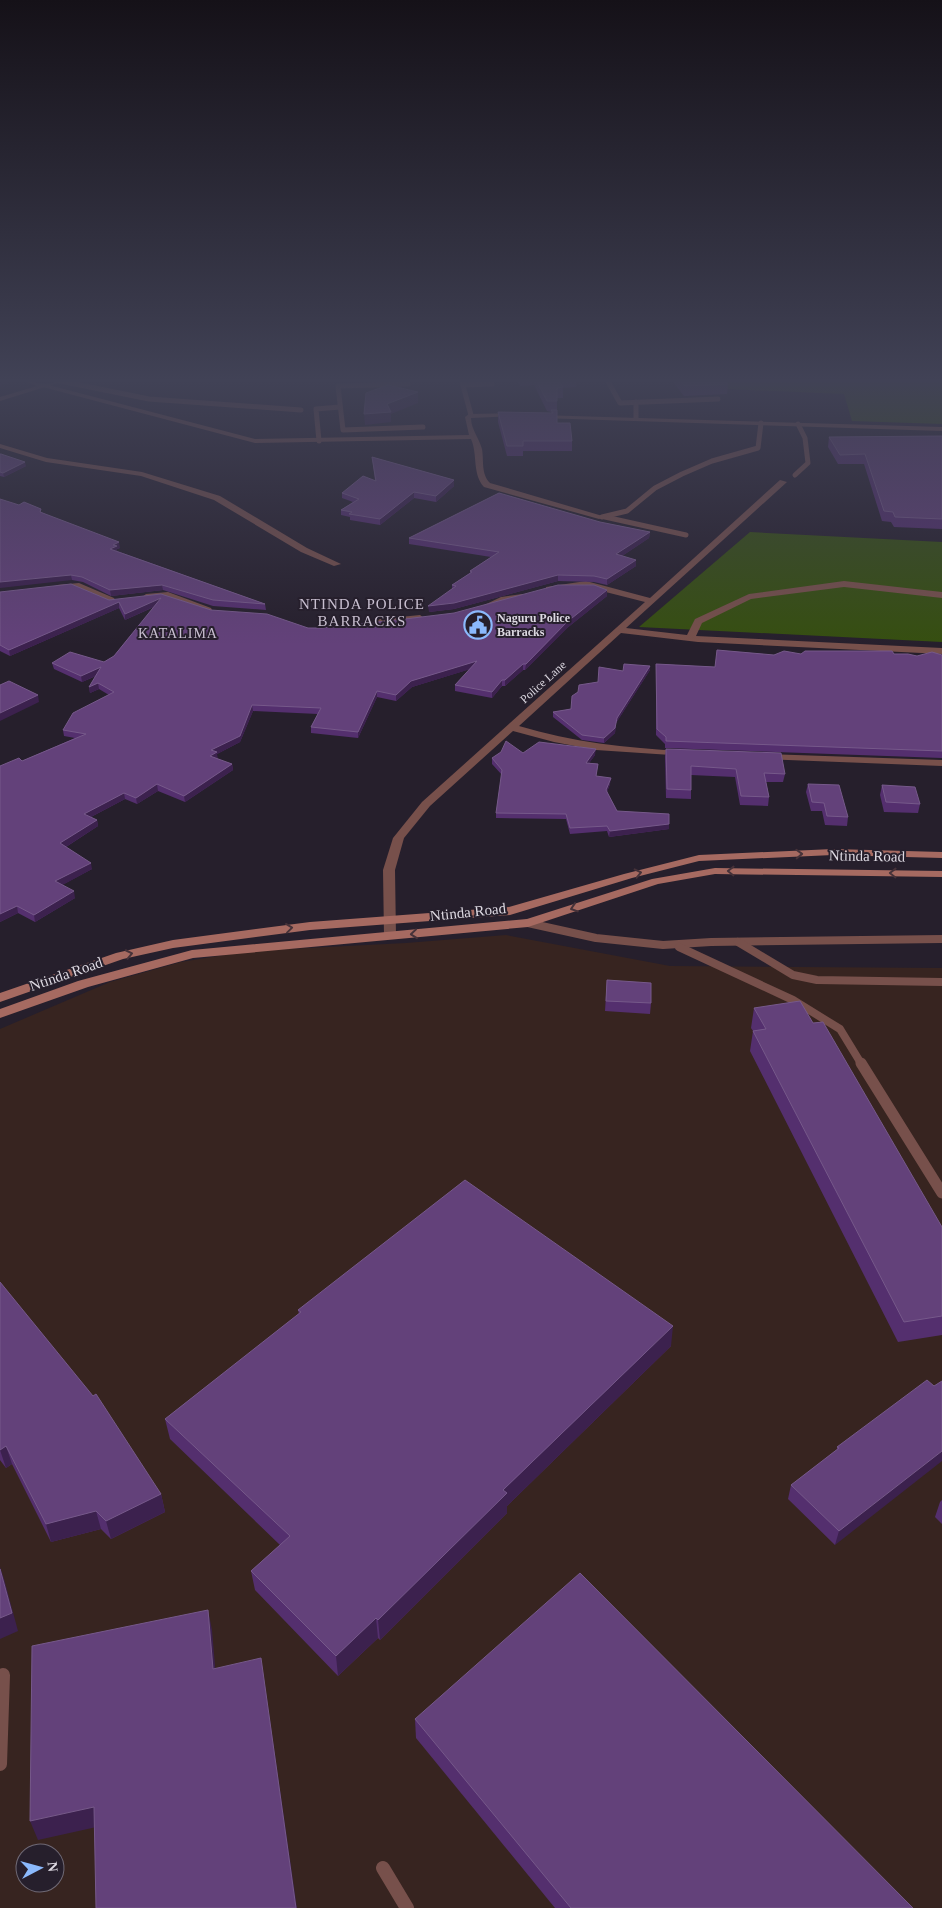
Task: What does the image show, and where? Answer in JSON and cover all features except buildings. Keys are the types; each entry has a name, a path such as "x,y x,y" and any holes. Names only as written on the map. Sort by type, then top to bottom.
{"main road":[{"name":"Ntinda Road","path":"0,998 120,956 173,944 310,926 510,911 619,878 699,858 833,852 942,855"},
{"name":"Ntinda Road","path":"0,1014 83,984 192,954 528,923 656,881 686,874 716,871 942,874"}],"street":[{"path":"94,467 142,474 217,498 304,550 337,564"},
{"path":"480,467 481,479 487,485 602,516"},
{"name":"Police Lane","path":"390,936 389,870 399,838 426,804 783,482"},
{"path":"473,610 558,586 586,584 653,601"},
{"path":"690,638 698,622 749,597 844,584 942,595"},
{"path":"48,589 79,586 103,598 119,600"},
{"path":"135,598 168,596 220,612"},
{"path":"372,624 427,617"},
{"path":"619,630 690,638 942,651"},
{"path":"512,727 552,740 623,751 691,754"},
{"path":"759,757 942,764"}],"lane":[{"path":"602,516 627,511 655,488 698,467"},
{"path":"795,475 804,467"},
{"path":"602,516 686,535"},
{"path":"528,923 607,942 679,947 711,942 942,939"},
{"path":"738,942 793,975 817,980 942,982"},
{"path":"679,947 793,1000 840,1029 942,1193"},
{"path":"0,1764 3,1676"},
{"path":"384,1868 407,1908"}],"shaded area":[{"path":"506,935 670,966 942,968 942,1908 0,1908 0,1029 110,982 181,962 249,951 406,943"}],"green space":[{"path":"750,532 942,542 942,642 639,627"}],"place":[{"name":"Naguru Police Barracks","path":"478,625"}],"district":[{"name":"NTINDA POLICE BARRACKS","path":"362,612"},
{"name":"KATALIMA","path":"178,633"}]}
